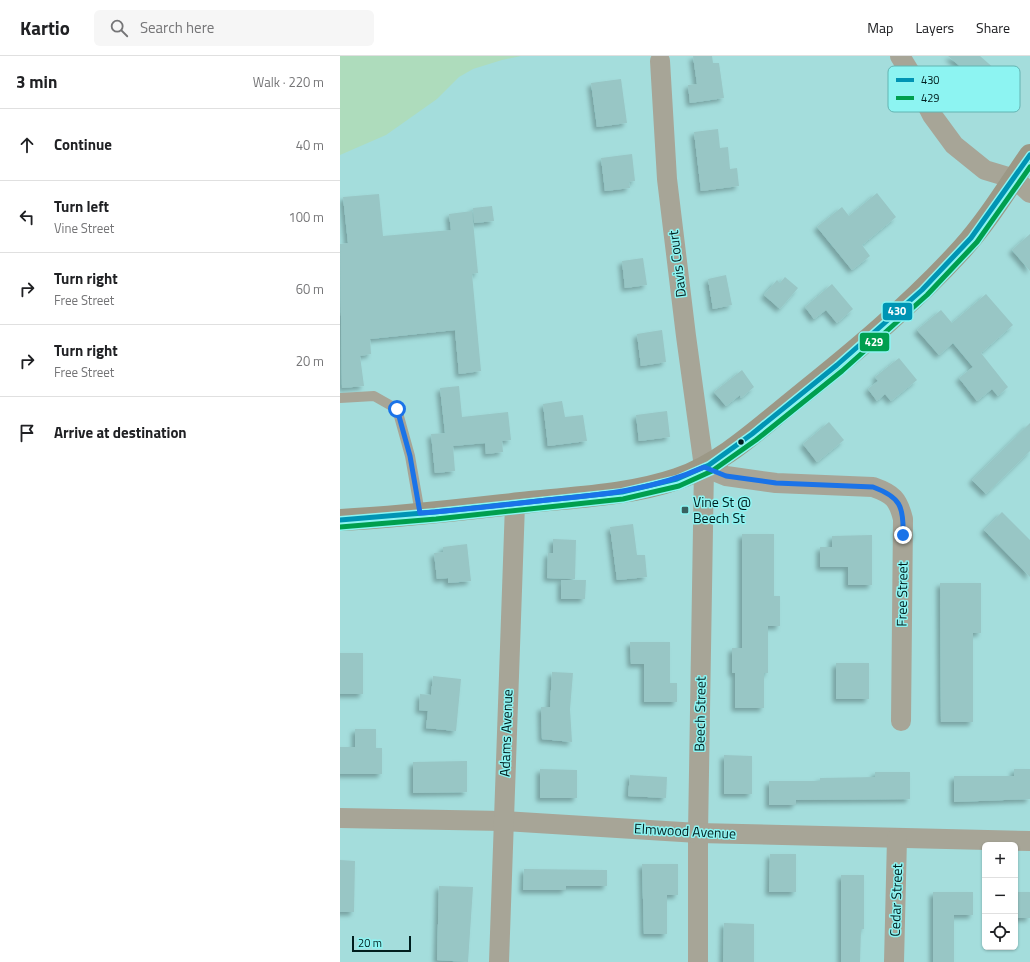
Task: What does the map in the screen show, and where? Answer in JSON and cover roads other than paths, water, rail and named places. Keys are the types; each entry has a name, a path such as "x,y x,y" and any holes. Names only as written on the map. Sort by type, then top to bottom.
{"street":[{"path":"900,56 907,66"},
{"name":"Davis Court","path":"660,61 667,180 704,467"},
{"path":"931,112 954,145 985,170 1023,186"},
{"path":"340,520 515,504 610,493 656,485 677,479 704,467 750,436 874,334 963,248 1023,186 1030,155"},
{"name":"Free Street","path":"704,467 726,476 776,483 873,487 888,492 899,503 903,519 901,721"},
{"name":"Beech Street","path":"698,962 698,833 704,467"},
{"name":"Adams Avenue","path":"499,962 515,504"},
{"name":"Elmwood Avenue","path":"340,818 503,821 698,833 1030,841"},
{"name":"Cedar Street","path":"894,962 897,838"}],"lane":[{"path":"340,398 374,396 397,409 410,456 420,513"}],"place":[{"name":"Vine St @ Beech St","path":"685,510"}]}
